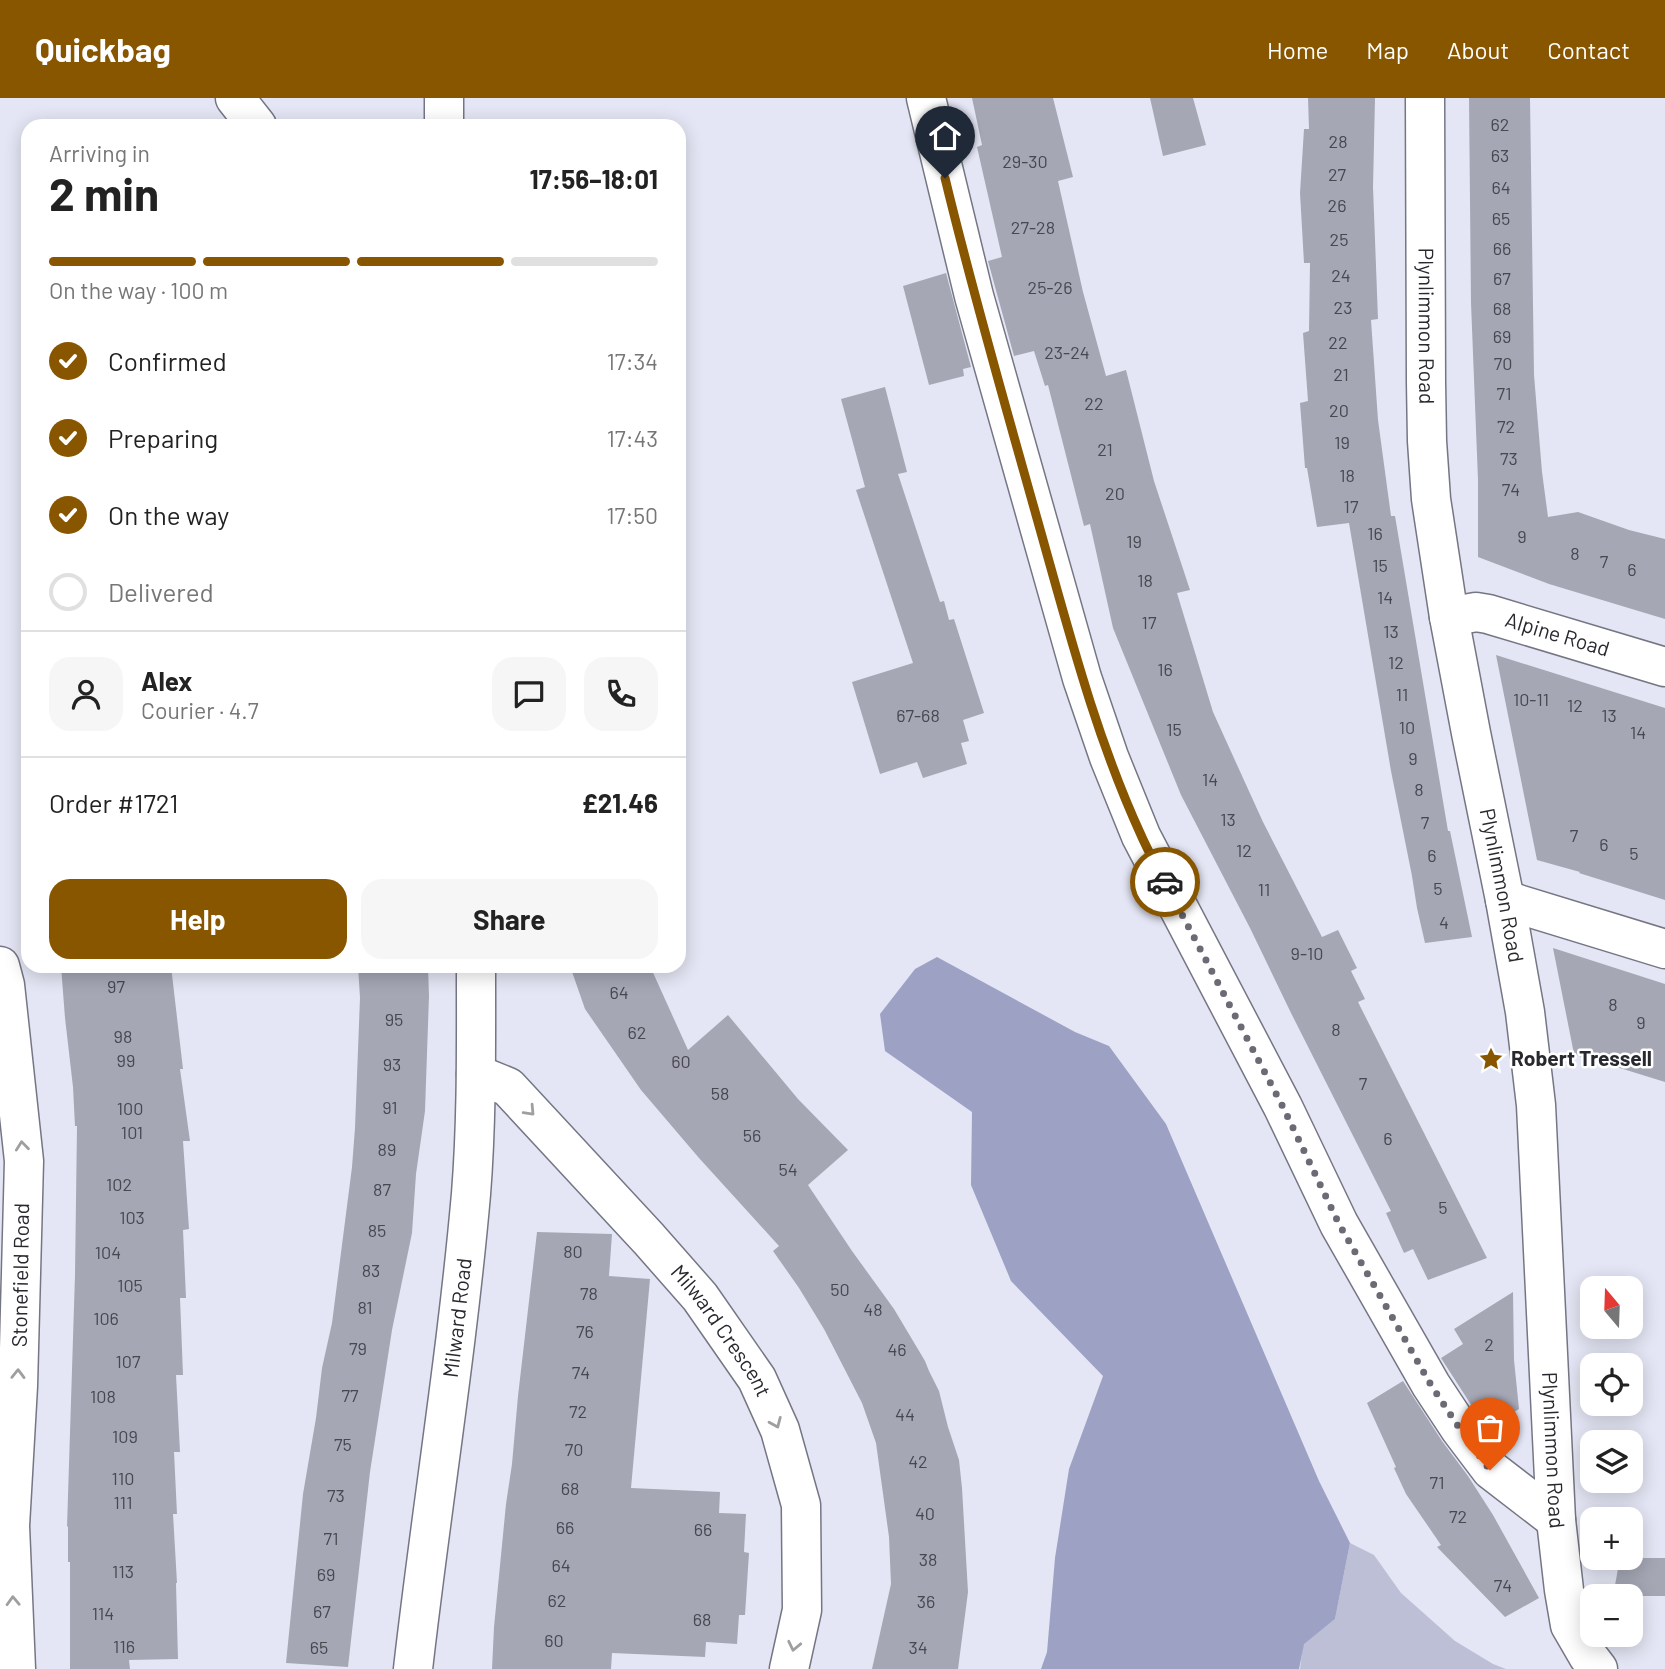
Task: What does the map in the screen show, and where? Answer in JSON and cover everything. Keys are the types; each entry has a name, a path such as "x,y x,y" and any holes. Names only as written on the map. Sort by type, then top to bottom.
{"street":[{"path":"235,98 252,119"},
{"path":"444,98 444,119"},
{"path":"926,98 974,296 1082,678 1109,757 1141,836 1283,1107 1339,1224 1431,1385 1490,1470 1556,1520"},
{"name":"Plynlimmon Road","path":"1425,98 1427,441 1431,499 1449,617 1506,900 1525,1013 1536,1105 1556,1520 1564,1590 1570,1625 1598,1669"},
{"name":"Alpine Road","path":"1449,617 1476,612 1488,614 1665,667"},
{"path":"1506,900 1665,949"},
{"name":"Stonefield Road","path":"0,966 5,985 23,1161 18,1386 10,1526 10,1664"},
{"name":"Milward Road","path":"413,1669 471,1192 476,973"},
{"name":"Milward Crescent","path":"475,1074 508,1087 700,1297 757,1379 780,1430 801,1506 802,1609 789,1669"}],"shaded area":[{"path":"937,957 1075,1032 1109,1046 1166,1124 1319,1481 1350,1543 1335,1619 1304,1644 1299,1669 1041,1669 1047,1652 1055,1558 1069,1469 1103,1376 1011,1281 971,1185 972,1112 885,1051 880,1014 915,969"},
{"path":"1350,1543 1374,1555 1401,1593 1455,1641 1506,1669 1300,1669 1303,1644 1335,1619"}],"building":[{"path":"972,98 1053,98 1073,177 1058,181 1083,292 1106,376 1126,370 1154,481 1190,590 1177,593 1213,712 1263,822 1322,937 1338,930 1357,968 1351,971 1365,999 1358,1002 1487,1258 1428,1280 1413,1249 1404,1253 1386,1213 1391,1211 1181,795 1113,628 1090,524 1084,526 1048,385 1045,386 1034,351 1014,356 988,261 1002,257 977,147 982,145"},
{"path":"1150,98 1193,98 1206,145 1163,156"},
{"path":"1308,98 1375,98 1373,187 1378,319 1371,320 1378,420 1391,516 1395,516 1448,831 1472,937 1425,943 1391,771 1349,523 1317,527 1305,468 1300,403 1308,401 1303,333 1309,331 1310,263 1304,263 1300,193 1304,129 1309,129"},
{"path":"1469,98 1530,98 1534,375 1548,517 1578,512 1665,539 1665,619 1549,584 1478,557"},
{"path":"946,273 971,367 963,369 964,376 929,385 903,286"},
{"path":"885,387 907,472 898,474 940,602 944,601 949,620 954,619 984,713 963,720 969,741 961,743 967,764 923,778 917,762 880,774 852,682 913,663 856,490 865,487 841,399"},
{"path":"1496,655 1665,708 1665,900 1537,860"},
{"path":"1553,948 1665,984 1665,1082 1574,1054"},
{"path":"62,973 172,973 183,1069 180,1069 190,1141 183,1141 189,1229 183,1230 186,1298 180,1298 183,1375 176,1375 180,1452 174,1452 177,1514 173,1514 178,1659 129,1660 130,1669 70,1669 70,1562 67,1527 77,1126"},
{"path":"358,973 428,973 425,1111 416,1174 412,1233 392,1330 370,1472 348,1667 286,1663 303,1494 322,1368 332,1323 352,1167 360,998"},
{"path":"572,973 653,973 688,1050 728,1015 798,1099 848,1150 808,1185 894,1309 925,1361 939,1391 959,1460 962,1488 968,1592 958,1669 872,1669 891,1584 889,1537 876,1443 862,1403 824,1329 773,1251 779,1246 641,1090 585,1009"},
{"path":"537,1232 612,1234 609,1276 650,1279 631,1488 720,1492 719,1513 746,1514 744,1552 749,1553 745,1615 739,1615 737,1644 706,1642 705,1657 612,1653 611,1669 492,1669 506,1504"},
{"path":"1513,1292 1514,1360 1519,1409 1486,1428 1441,1358 1463,1344 1454,1329"},
{"path":"1403,1381 1493,1515 1539,1598 1505,1617 1437,1547 1441,1545 1406,1494 1394,1468 1396,1467 1367,1403"},
{"path":"1643,1558 1665,1558 1665,1596 1643,1596 1643,1584 1615,1584 1618,1570 1643,1570"}],"way so far":[{"path":"1165,882 1283,1107 1339,1224 1431,1385 1490,1470"}],"place":[{"name":"Robert Tressell","path":"1491,1059"}],"route":[{"path":"945,178 974,296 1082,678 1109,757 1141,836 1165,882"}]}
